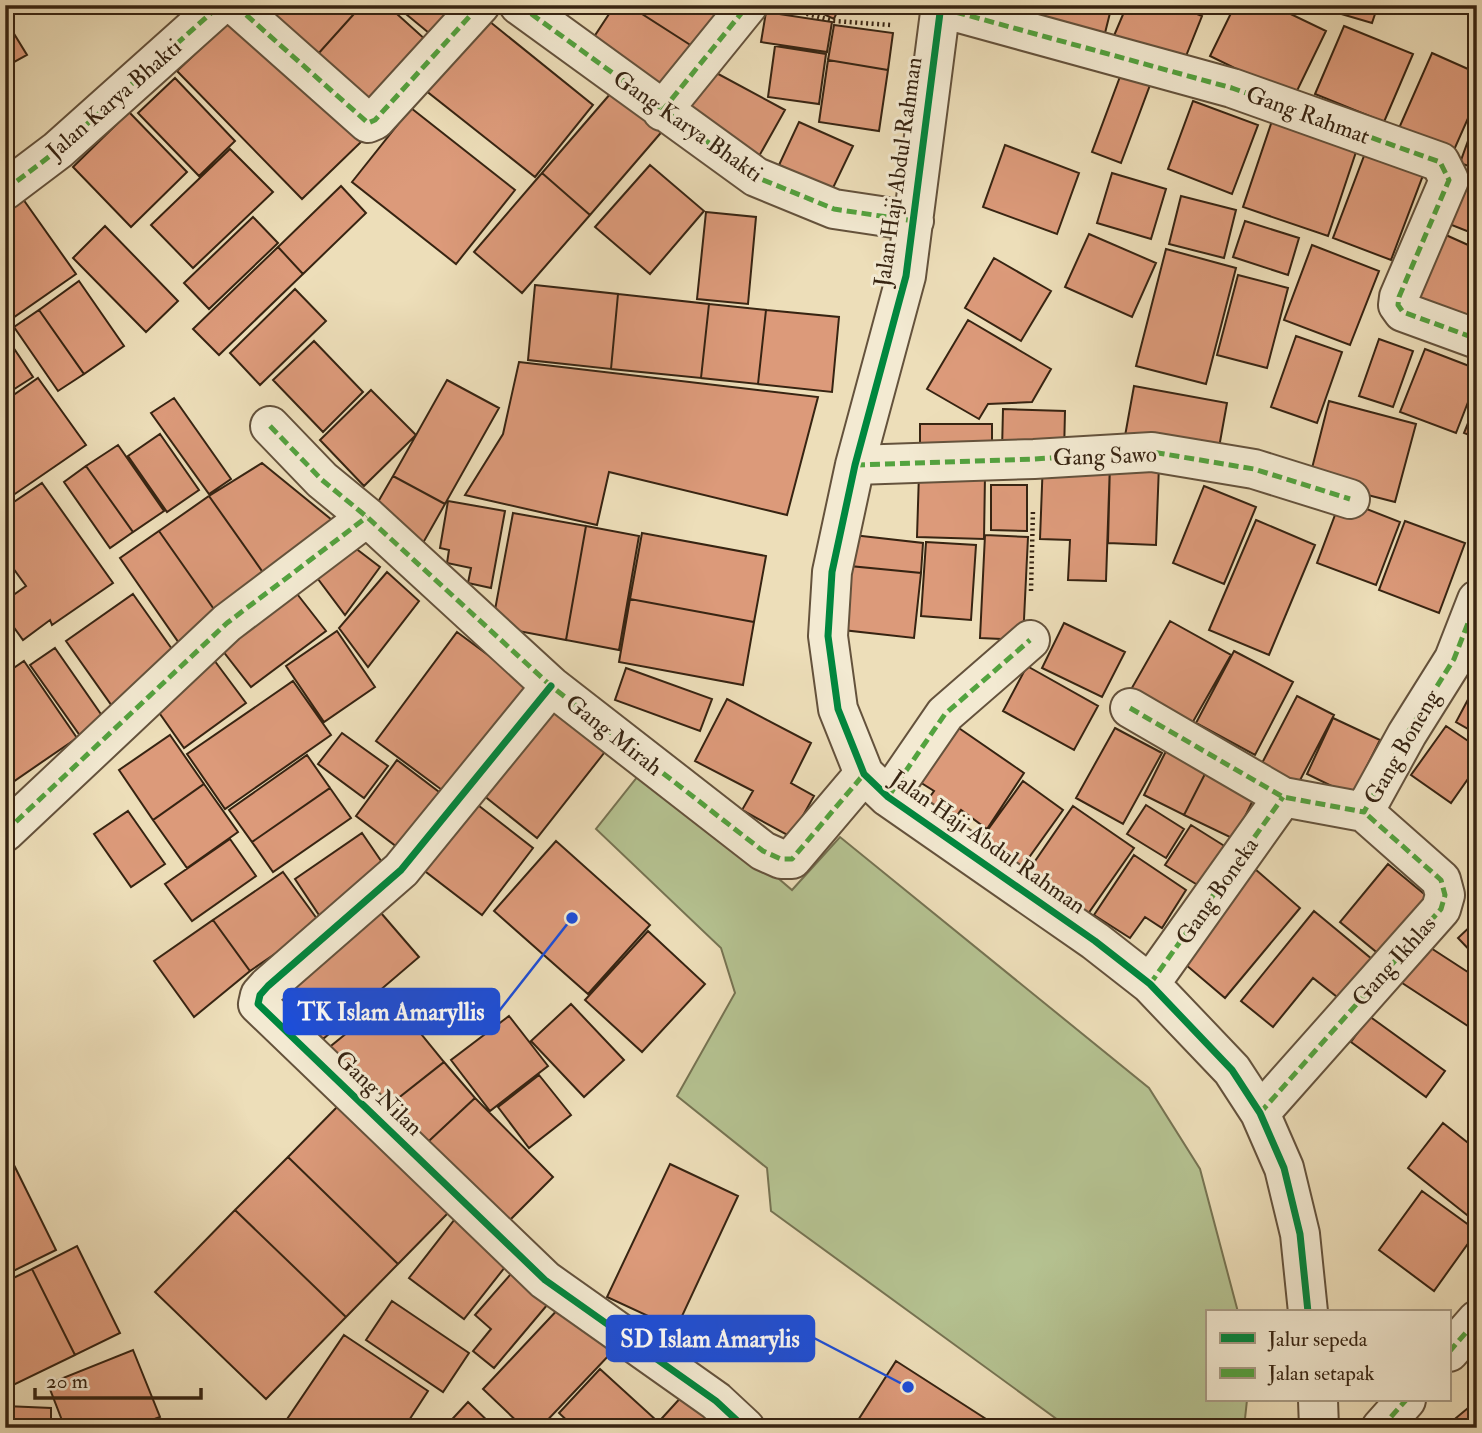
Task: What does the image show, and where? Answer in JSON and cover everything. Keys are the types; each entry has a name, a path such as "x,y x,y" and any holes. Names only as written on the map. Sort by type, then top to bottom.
{"street":[{"name":"Jalan Karya Bhakti","path":"5,190 58,150 220,5"},
{"path":"247,16 368,123 375,120 480,5"},
{"name":"Gang Karya Bhakti","path":"519,5 756,177 834,209 914,221"},
{"path":"662,111 748,5"},
{"name":"Jalan Haji Abdul Rahman","path":"940,14 906,276 855,465 832,572 828,636 838,709 876,786 1095,941 1150,984 1232,1070 1260,1113 1284,1168 1300,1234 1308,1310"},
{"name":"Gang Rahmat","path":"940,14 1232,88 1440,162 1449,180 1398,305 1403,312 1477,339"},
{"name":"Gang Mirah","path":"270,426 322,480 367,517 551,686 763,851 781,859 792,859 876,786 945,714 1030,640"},
{"name":"Gang Sawo","path":"855,465 1152,452 1254,469 1350,499"},
{"path":"5,832 227,623 367,517"},
{"name":"Gang Boneng","path":"1130,708 1283,797 1364,812 1407,734 1454,659 1477,600"},
{"name":"Gang Nilan","path":"551,686 401,870 268,986 258,1004 545,1280 716,1401 745,1428"},
{"name":"Gang Boneka","path":"1150,984 1283,797"},
{"name":"Gang Ikhlas","path":"1260,1113 1441,909 1445,895 1441,880 1364,812"},
{"path":"1450,1351 1477,1320"},
{"path":"1318,1402 1319,1428"},
{"path":"1381,1428 1404,1402"}],"path":[{"path":"785,8 834,21 940,14"},
{"path":"1030,640 1034,459"}],"green space":[{"path":"646,766 792,890 840,837 1149,1088 1200,1169 1237,1310 1206,1310 1206,1402 1247,1402 1244,1428 1069,1428 771,1211 767,1168 677,1096 735,993 721,948 596,829"}],"building":[{"path":"280,5 362,5 309,64 264,23"},
{"path":"362,5 387,5 427,41 363,112 309,64"},
{"path":"395,5 473,5 435,38"},
{"path":"615,5 628,5 695,48 663,95 588,46"},
{"path":"628,5 724,5 695,48"},
{"path":"804,5 840,5 834,19"},
{"path":"1000,5 1048,5 1044,19"},
{"path":"1048,5 1112,5 1104,37 1044,19"},
{"path":"1127,5 1175,5 1202,16 1182,66 1113,38"},
{"path":"1235,5 1272,5 1326,31 1294,97 1210,56"},
{"path":"1322,5 1378,5 1372,23 1321,8"},
{"path":"766,12 832,22 827,52 761,42"},
{"path":"238,13 362,141 302,199 177,71"},
{"path":"479,13 593,105 535,177 420,86"},
{"path":"5,19 27,55 5,67"},
{"path":"834,25 893,33 888,70 828,60"},
{"path":"1344,26 1413,54 1384,122 1315,94"},
{"path":"775,46 826,54 819,104 768,97"},
{"path":"1432,53 1477,73 1477,98 1450,159 1396,135"},
{"path":"828,60 888,70 879,131 819,122"},
{"path":"709,69 785,110 758,158 683,117"},
{"path":"1121,74 1150,85 1121,163 1092,152"},
{"path":"175,78 235,141 199,176 138,113"},
{"path":"617,86 665,128 590,215 542,173"},
{"path":"1193,101 1258,125 1232,194 1168,169"},
{"path":"411,108 515,190 456,264 352,182"},
{"path":"129,112 187,172 131,227 73,167"},
{"path":"1275,112 1360,140 1328,236 1243,207"},
{"path":"1477,116 1477,169 1460,163"},
{"path":"799,122 853,146 832,190 779,165"},
{"path":"1005,145 1079,173 1057,234 983,207"},
{"path":"1367,148 1425,170 1391,260 1333,238"},
{"path":"230,149 273,192 193,268 151,225"},
{"path":"650,165 704,211 650,274 595,227"},
{"path":"542,173 590,215 522,293 474,252"},
{"path":"1112,173 1166,189 1151,239 1097,223"},
{"path":"1455,179 1477,187 1477,235 1439,220"},
{"path":"341,186 366,213 303,274 278,247"},
{"path":"18,192 76,274 7,322 5,200"},
{"path":"1181,196 1236,210 1224,258 1169,244"},
{"path":"706,212 756,217 748,304 697,299"},
{"path":"253,217 278,243 209,309 184,283"},
{"path":"1245,221 1299,238 1288,275 1233,257"},
{"path":"105,226 178,301 146,332 73,258"},
{"path":"1437,231 1477,249 1477,319 1407,300"},
{"path":"1089,234 1156,263 1132,317 1065,287"},
{"path":"1312,245 1379,271 1350,345 1284,320"},
{"path":"278,247 303,274 219,355 193,329"},
{"path":"1166,249 1236,268 1206,384 1136,366"},
{"path":"994,258 1051,291 1021,341 965,308"},
{"path":"1238,275 1288,288 1267,368 1217,355"},
{"path":"79,281 124,346 84,374 39,310"},
{"path":"535,285 618,294 611,369 528,360"},
{"path":"295,289 326,321 260,385 230,353"},
{"path":"618,294 709,304 701,378 611,369"},
{"path":"709,304 766,310 758,384 701,378"},
{"path":"39,310 84,374 58,391 14,327"},
{"path":"766,310 839,317 832,392 758,384"},
{"path":"968,320 1051,369 1032,402 988,404 979,419 927,389"},
{"path":"1296,336 1342,352 1317,423 1271,407"},
{"path":"1379,339 1413,351 1393,407 1359,396"},
{"path":"314,341 363,392 323,432 273,380"},
{"path":"13,347 33,377 5,395 5,352"},
{"path":"1425,349 1477,369 1477,379 1456,433 1400,412"},
{"path":"519,362 818,397 787,515 609,472 597,525 465,495 503,434"},
{"path":"38,378 86,445 9,498 5,493 5,401"},
{"path":"447,380 499,408 445,504 393,476"},
{"path":"1134,386 1227,403 1218,453 1125,436"},
{"path":"371,390 416,435 364,486 320,440"},
{"path":"174,398 231,479 209,494 151,413"},
{"path":"1329,401 1416,424 1395,502 1309,480"},
{"path":"1477,401 1477,438 1464,433"},
{"path":"1003,409 1065,411 1064,454 1002,451"},
{"path":"920,424 992,424 992,458 920,458"},
{"path":"160,434 199,490 167,512 128,456"},
{"path":"118,445 164,511 133,532 86,466"},
{"path":"1043,460 1110,463 1106,581 1068,580 1070,540 1040,539"},
{"path":"262,463 343,529 269,581 209,496"},
{"path":"1110,463 1159,465 1156,545 1108,543"},
{"path":"86,466 133,532 110,548 64,482"},
{"path":"919,473 985,475 984,539 917,537"},
{"path":"393,476 445,504 423,543 371,514"},
{"path":"42,483 113,583 52,625 50,620 23,640 5,615 5,601 26,586 5,557 5,508"},
{"path":"991,485 1027,485 1027,531 991,530"},
{"path":"1204,486 1256,507 1224,584 1173,563"},
{"path":"209,496 269,581 218,615 159,531"},
{"path":"1341,499 1400,522 1376,585 1317,563"},
{"path":"448,501 505,511 491,588 468,583 471,568 447,563 449,550 440,548"},
{"path":"513,513 586,526 566,640 492,626"},
{"path":"1256,520 1315,545 1269,655 1209,630"},
{"path":"1405,521 1465,543 1439,613 1379,590"},
{"path":"586,526 639,536 619,650 566,640"},
{"path":"159,531 218,615 179,643 120,558"},
{"path":"642,533 766,556 754,622 630,599"},
{"path":"853,535 923,543 921,573 850,566"},
{"path":"985,535 1028,537 1023,640 980,638"},
{"path":"346,541 380,567 345,615 318,579"},
{"path":"926,542 976,545 971,620 921,616"},
{"path":"850,566 921,573 914,638 843,630"},
{"path":"387,572 419,601 368,667 339,628"},
{"path":"294,590 326,631 251,687 219,646"},
{"path":"133,594 179,659 112,706 66,641"},
{"path":"630,599 754,622 743,685 619,662"},
{"path":"1170,621 1231,655 1190,727 1129,693"},
{"path":"1064,623 1125,652 1102,697 1042,668"},
{"path":"337,631 375,687 324,722 286,666"},
{"path":"457,632 534,689 446,793 376,741"},
{"path":"55,648 105,720 81,737 30,665"},
{"path":"1234,651 1293,682 1255,755 1196,723"},
{"path":"214,660 246,703 184,748 153,704"},
{"path":"24,661 77,738 10,784 5,777 5,674"},
{"path":"1027,666 1098,706 1074,750 1003,711"},
{"path":"626,668 712,699 700,731 615,700"},
{"path":"293,681 331,735 225,809 187,754"},
{"path":"1472,692 1477,695 1477,734 1456,722"},
{"path":"1297,696 1334,715 1297,786 1260,767"},
{"path":"727,699 811,743 791,783 814,796 791,837 742,810 753,791 695,761"},
{"path":"548,700 608,748 537,838 478,791"},
{"path":"1333,718 1380,740 1352,796 1307,774"},
{"path":"953,724 1024,773 987,829 961,810 946,831 919,812 934,791 915,779"},
{"path":"1446,726 1477,747 1477,766 1451,803 1411,775"},
{"path":"1115,728 1162,753 1123,824 1076,798"},
{"path":"342,733 388,766 364,798 318,764"},
{"path":"170,735 204,784 153,820 119,770"},
{"path":"1166,751 1207,770 1184,815 1144,795"},
{"path":"307,755 330,788 252,842 229,810"},
{"path":"397,760 447,798 405,853 356,816"},
{"path":"1207,770 1256,794 1234,839 1184,815"},
{"path":"1023,781 1063,810 1020,870 979,842"},
{"path":"204,784 238,832 187,868 153,820"},
{"path":"330,788 351,818 273,872 252,842"},
{"path":"465,795 533,848 482,915 413,862"},
{"path":"1146,805 1184,829 1166,858 1127,834"},
{"path":"1073,806 1134,848 1083,921 1022,880"},
{"path":"128,811 165,864 131,887 94,834"},
{"path":"1191,825 1234,852 1209,892 1165,865"},
{"path":"362,833 388,871 321,918 295,879"},
{"path":"230,839 256,876 192,921 165,884"},
{"path":"556,841 650,925 588,994 494,911"},
{"path":"1134,855 1186,890 1162,928 1145,917 1130,938 1094,915"},
{"path":"1388,864 1429,898 1380,955 1340,922"},
{"path":"1255,869 1300,908 1225,998 1179,959"},
{"path":"283,872 320,923 250,971 213,920"},
{"path":"375,906 419,957 323,1039 280,989"},
{"path":"1314,911 1373,960 1341,1000 1313,978 1273,1027 1241,1001"},
{"path":"213,920 250,971 194,1017 154,961"},
{"path":"1477,920 1477,958 1458,938"},
{"path":"648,931 705,984 642,1052 585,1000"},
{"path":"1417,939 1477,978 1477,1032 1393,977"},
{"path":"391,997 444,1062 378,1114 326,1050"},
{"path":"571,1004 624,1060 584,1097 531,1041"},
{"path":"509,1016 548,1066 490,1111 451,1060"},
{"path":"1369,1016 1445,1071 1426,1097 1351,1042"},
{"path":"444,1062 475,1098 415,1154 378,1114"},
{"path":"539,1075 571,1115 529,1148 498,1107"},
{"path":"475,1098 553,1177 498,1232 415,1154"},
{"path":"340,1104 450,1211 398,1264 288,1157"},
{"path":"1443,1123 1477,1150 1477,1223 1408,1168"},
{"path":"9,1155 56,1250 5,1275 5,1156"},
{"path":"288,1157 398,1264 346,1317 235,1210"},
{"path":"670,1164 738,1196 676,1329 607,1297"},
{"path":"1422,1191 1477,1231 1434,1291 1379,1250"},
{"path":"235,1210 346,1317 266,1399 155,1292"},
{"path":"455,1219 509,1262 464,1319 409,1278"},
{"path":"77,1246 120,1333 75,1355 32,1269"},
{"path":"517,1267 553,1298 494,1368 473,1351 491,1329 475,1315"},
{"path":"32,1269 75,1355 5,1389 5,1282"},
{"path":"392,1301 469,1353 443,1392 366,1340"},
{"path":"562,1305 612,1352 540,1428 524,1428 483,1389"},
{"path":"344,1335 428,1391 404,1428 281,1428"},
{"path":"133,1350 160,1417 130,1428 65,1428 48,1384"},
{"path":"896,1361 1000,1428 853,1428"},
{"path":"600,1369 656,1420 648,1428 575,1428 559,1413"},
{"path":"684,1394 721,1428 653,1428"},
{"path":"468,1402 495,1428 444,1428"},
{"path":"1474,1403 1477,1406 1477,1428 1444,1428"},
{"path":"5,1406 51,1408 51,1428 5,1428"}],"marked path":[{"path":"5,190 58,150 220,5"},
{"path":"235,5 368,123 375,120 480,5"},
{"path":"519,5 756,177 834,209 914,221"},
{"path":"662,111 748,5"},
{"path":"941,8 1232,88 1440,162 1449,180 1398,305 1403,312 1477,339"},
{"path":"270,426 322,480 367,517 551,686 763,851 781,859 792,859 864,774"},
{"path":"855,465 1152,452 1254,469 1350,499"},
{"path":"5,832 227,623 367,517"},
{"path":"1130,708 1283,797 1364,812 1407,734 1454,659 1477,600"},
{"path":"888,797 945,714 1030,640"},
{"path":"1150,984 1283,797"},
{"path":"1260,1113 1441,909 1445,895 1441,880 1364,812"},
{"path":"1450,1351 1477,1320"},
{"path":"1381,1428 1404,1402"}],"cycle path":[{"path":"941,5 906,276 855,465 832,572 828,636 838,709 864,774 888,797 1095,941 1150,984 1232,1070 1260,1113 1284,1168 1300,1234 1308,1310"},
{"path":"551,686 401,870 268,986 260,995 258,1004 545,1280 716,1401 745,1428"}],"place":[{"name":"TK Islam Amaryllis","path":"572,918"},
{"name":"SD Islam Amarylis","path":"908,1387"}]}
